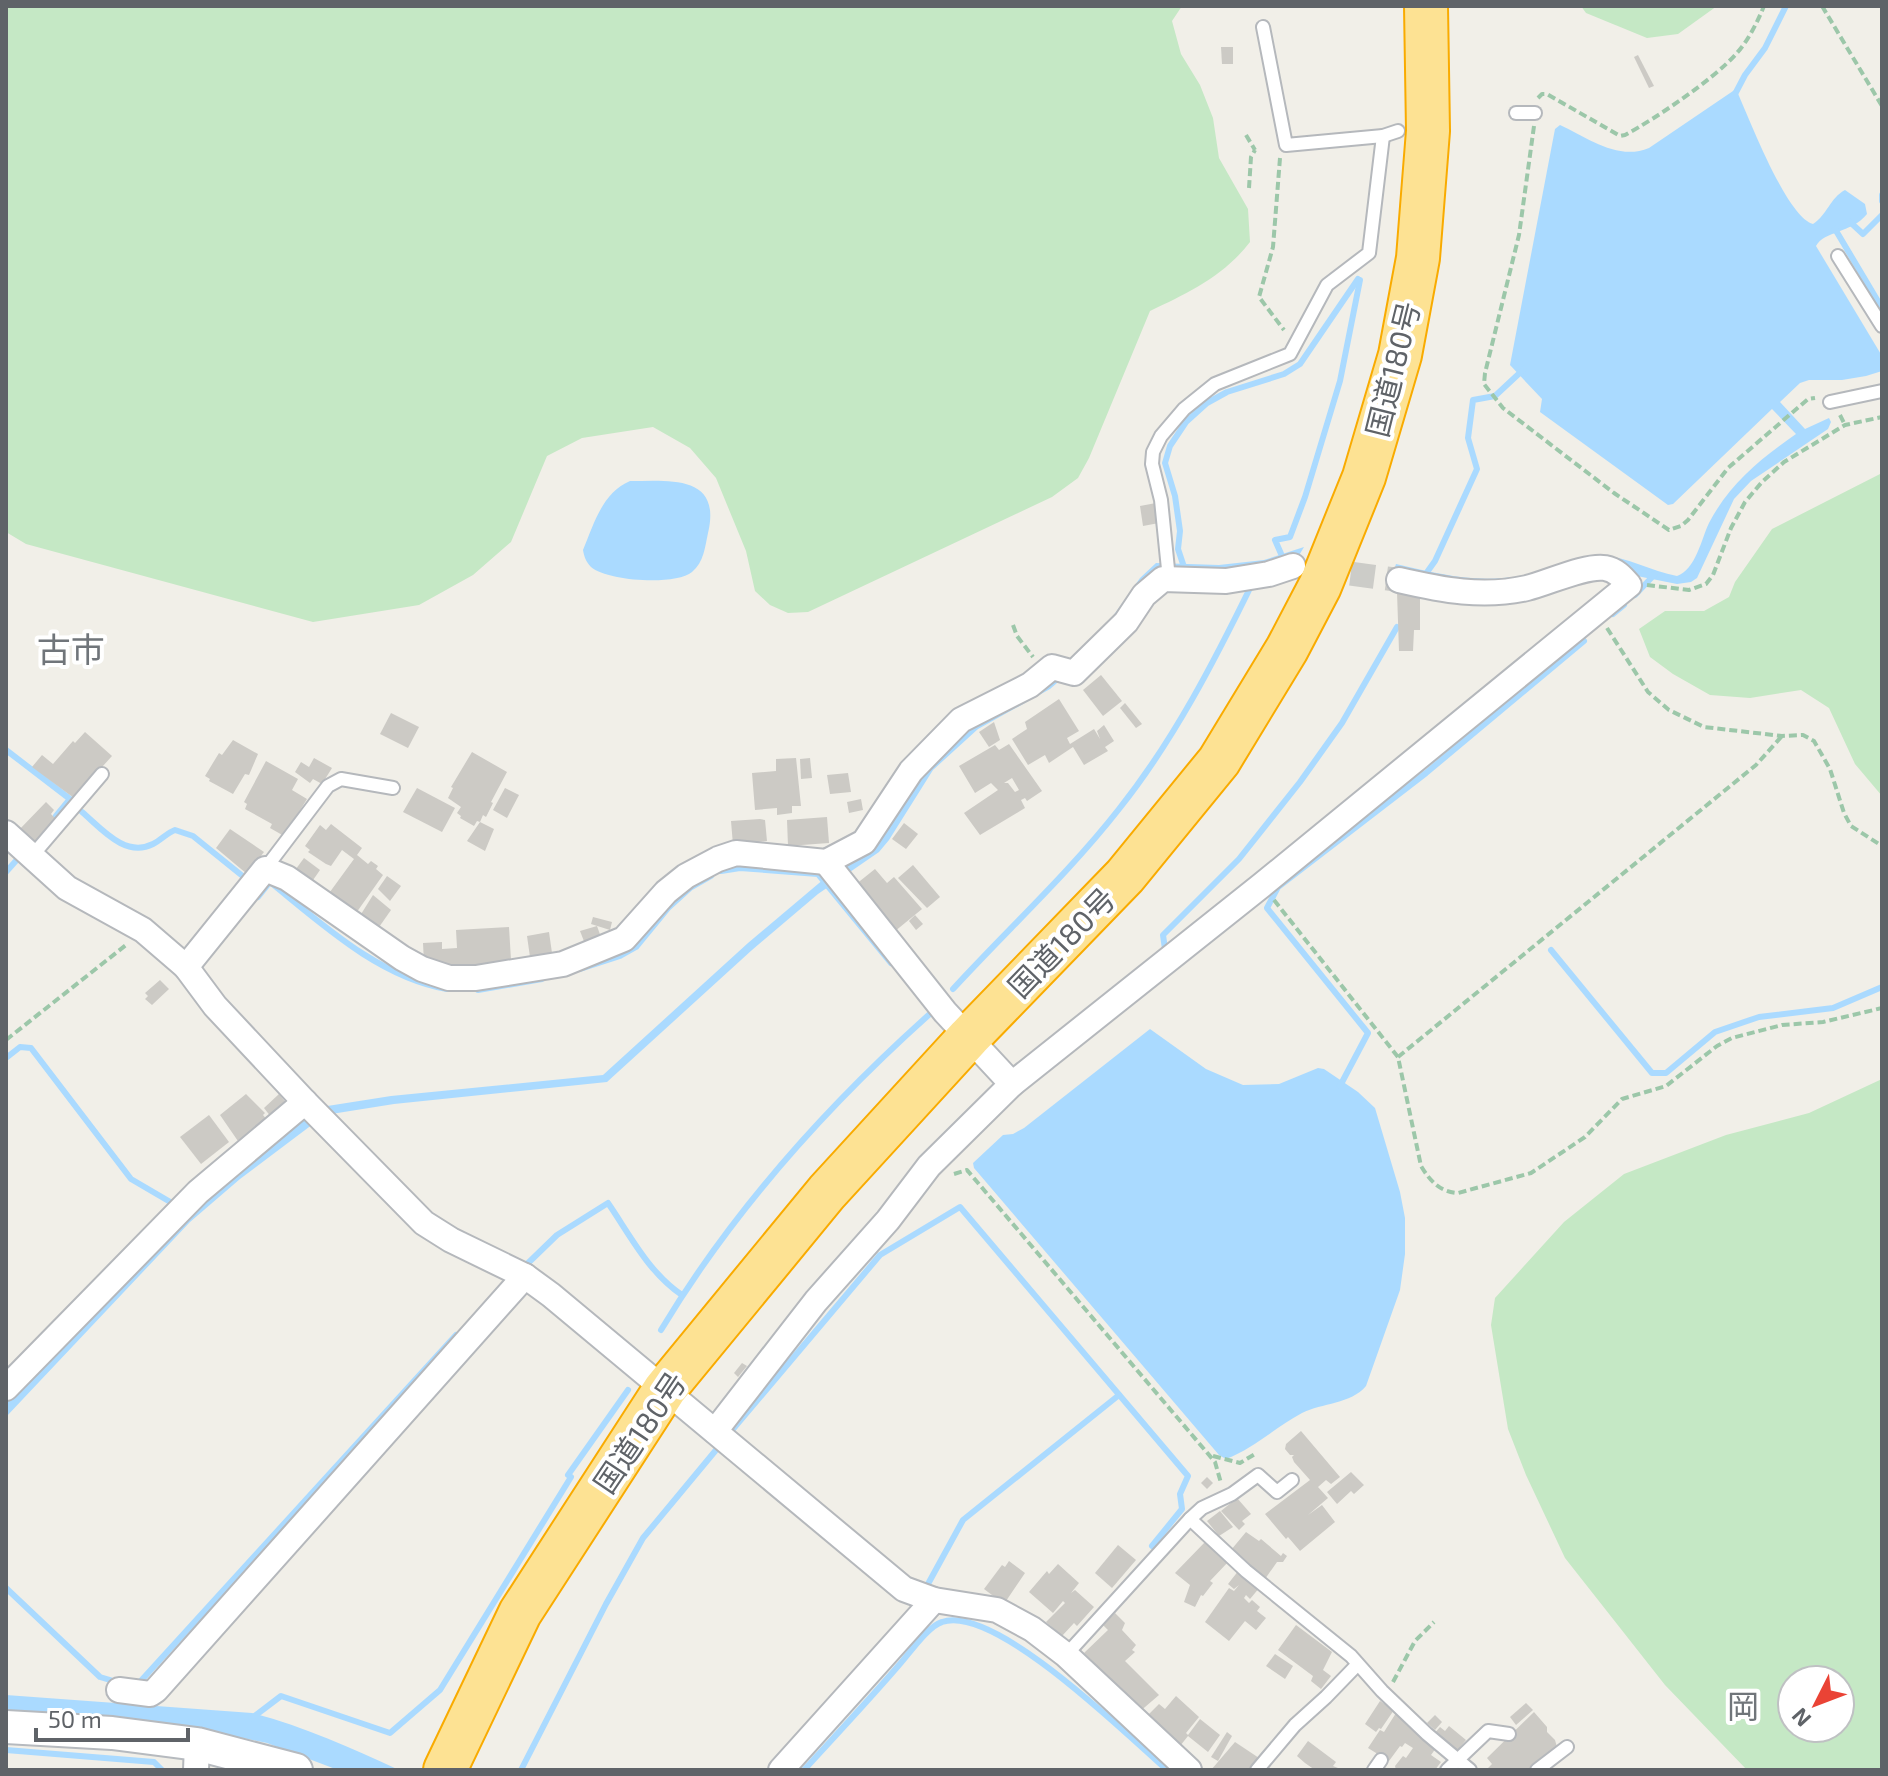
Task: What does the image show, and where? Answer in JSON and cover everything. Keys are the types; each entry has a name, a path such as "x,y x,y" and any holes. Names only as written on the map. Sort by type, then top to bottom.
{"highway":[{"name":"国道180号","path":"445,1770 520,1613 665,1389 827,1192 969,1037 1125,876 1219,761 1287,649 1320,586 1369,462 1400,355 1418,258 1428,131 1426,6"}],"main road":[{"path":"6,1727 112,1733 196,1757 296,1770"}],"street":[{"path":"186,967 265,869 287,878 382,945 422,969 449,978 476,978 563,964 624,939 676,884 718,859 736,853 826,862 864,842 911,771 961,720 1058,671 1126,622 1144,595 1168,571 1226,581 1293,566"},
{"path":"715,1431 816,1301 888,1220 929,1166 1012,1084 1262,885 1629,585 1619,573 1604,568 1523,589 1489,594 1442,590 1399,580"},
{"path":"6,833 67,888 143,930 186,967 215,1006 424,1223 451,1240 525,1276 904,1589 934,1600 997,1610 1032,1629 1066,1655 1189,1770"},
{"path":"826,862 945,1012 1012,1084"},
{"path":"6,1388 198,1192 305,1102"},
{"path":"119,1690 150,1694 156,1690 525,1276"},
{"path":"781,1770 934,1600"}],"lane":[{"path":"1263,27 1286,145 1383,136 1398,131"},
{"path":"1516,113 1535,113"},
{"path":"1168,571 1165,526 1152,464 1153,452 1161,436 1184,409 1215,384 1290,354 1327,285 1369,253 1382,165 1383,136"},
{"path":"1838,256 1882,326"},
{"path":"1830,402 1882,391"},
{"path":"32,856 102,774"},
{"path":"265,869 328,786 341,779 393,788"},
{"path":"1066,1655 1202,1508 1258,1475 1277,1492 1292,1480"},
{"path":"1190,1519 1246,1571 1351,1656 1387,1695 1470,1770"},
{"path":"1257,1770 1295,1725 1357,1665"},
{"path":"1447,1770 1488,1731 1509,1734"},
{"path":"1537,1770 1567,1747"}],"path":[{"path":"1764,6 1735,55 1713,75 1625,135 1620,136 1547,94 1538,98 1519,235 1484,384 1503,408 1614,493 1669,530 1688,520 1728,468 1808,399 1819,397 1830,402 1845,425"},
{"path":"1822,6 1882,106"},
{"path":"1246,135 1255,150 1251,157 1249,188"},
{"path":"1286,145 1281,151 1278,171 1273,247 1259,297 1296,344"},
{"path":"1629,585 1689,590 1706,584 1713,575 1738,515 1762,482 1784,462 1845,425 1882,417"},
{"path":"1595,613 1618,642 1648,692 1669,710 1704,727 1782,736 1803,735 1814,741 1827,761 1851,826 1882,846"},
{"path":"1013,625 1017,636 1058,671"},
{"path":"1398,1057 1756,765 1782,736"},
{"path":"1262,885 1398,1057 1421,1166 1438,1187 1448,1193 1531,1173 1585,1137 1622,1099 1666,1086 1732,1038 1782,1025 1823,1022 1882,1008"},
{"path":"6,1040 143,930"},
{"path":"949,1178 956,1172 967,1170 1210,1455 1225,1497"},
{"path":"1210,1455 1240,1463 1255,1454"},
{"path":"1387,1695 1408,1651 1434,1622"}],"green space":[{"path":"6,6 1182,6 1172,21 1181,54 1200,85 1213,118 1219,158 1248,209 1250,242 1217,274 1150,311 1078,478 1052,497 808,612 788,613 770,605 755,591 746,551 716,478 690,448 653,427 582,438 547,456 511,542 473,575 419,605 313,622 26,544 6,532"},
{"path":"1581,6 1717,6 1678,34 1647,38 1586,13"},
{"path":"1882,473 1882,796 1855,764 1829,708 1801,690 1750,698 1710,695 1650,657 1639,629 1665,611 1704,611 1729,597 1735,582 1772,529"},
{"path":"1882,1079 1882,1770 1747,1770 1665,1685 1565,1558 1508,1429 1491,1325 1495,1298 1564,1222 1624,1174 1726,1135 1809,1113"}],"water":[{"path":"1736,89 1769,164 1791,204 1802,217 1813,224 1845,190 1865,204 1867,214 1861,220 1825,237 1816,246 1882,356 1882,371 1842,380 1809,380 1800,383 1780,402 1805,429 1829,418 1828,429 1751,481 1734,499 1697,578 1691,582 1677,584 1637,576 1522,586 1393,573 1396,564 1482,579 1516,577 1601,555 1621,558 1677,576 1693,561 1709,523 1736,484 1796,434 1772,409 1673,504 1668,505 1540,412 1542,399 1510,365 1555,129 1560,125 1603,146 1626,152 1637,151 1649,148"},
{"path":"630,481 689,485 700,491 707,500 710,514 706,544 702,559 692,572 671,579 641,580 611,576 599,572 588,563 583,550 600,510 612,493"},
{"path":"1304,547 1298,557 1274,559 1247,570 1183,575 1050,689 978,729 933,770 879,852 818,894 607,1082 394,1104 325,1115 240,1179 190,1222 6,1417 6,1396 149,1247 295,1117 321,1107 391,1096 603,1075 748,943 831,873 957,733 1040,685 1094,637 1140,578 1156,563 1219,565 1264,560"},
{"path":"1150,1029 1206,1069 1243,1085 1279,1084 1318,1068 1358,1092 1375,1108 1405,1218 1405,1254 1400,1290 1366,1386 1344,1400 1302,1413 1226,1459 1219,1455 974,1168 973,1163 1003,1135 1024,1128"},
{"path":"6,1695 252,1713 308,1731 399,1770 338,1770 267,1743 199,1729 6,1717"}],"building":[{"path":"1221,47 1233,47 1233,64 1222,64"},
{"path":"1638,55 1654,86 1649,88 1634,57"},
{"path":"1156,503 1159,523 1143,526 1140,506"},
{"path":"1397,592 1420,592 1420,630 1414,630 1413,651 1399,651"},
{"path":"1101,675 1122,701 1103,716 1083,690"},
{"path":"1059,699 1079,731 1067,738 1070,744 1094,729 1100,739 1097,731 1104,725 1114,741 1105,747 1108,751 1084,765 1073,747 1049,763 1045,755 1028,765 1012,739 1027,729 1025,722"},
{"path":"1125,703 1142,724 1136,728 1120,708"},
{"path":"391,713 419,727 408,748 380,734"},
{"path":"994,722 1000,740 989,747 979,732"},
{"path":"85,732 112,756 74,798 32,767 42,755 53,764"},
{"path":"233,740 258,754 249,775 245,774 233,794 205,776 219,753 222,755"},
{"path":"1009,744 1042,791 1027,801 1025,798 1021,800 1025,808 980,835 964,813 998,790 991,783 975,793 959,766 995,745 999,750","holes":["1012,778 1019,790 1015,792 1008,783 1004,783"]},
{"path":"472,752 507,772 486,817 483,815 474,826 460,818 457,813 461,807 448,798 451,787"},
{"path":"314,758 332,768 322,784 313,779 310,783 295,772 301,762 309,767"},
{"path":"796,758 801,806 792,806 792,813 777,815 777,808 755,810 752,773 776,771 776,759"},
{"path":"810,758 812,778 801,779 800,759"},
{"path":"266,761 298,779 292,790 307,799 284,836 270,828 272,824 245,809 247,804 244,802"},
{"path":"848,773 851,792 830,794 827,775"},
{"path":"417,788 455,808 442,832 403,812"},
{"path":"505,788 519,795 507,818 493,810"},
{"path":"861,799 863,810 849,813 847,802"},
{"path":"46,802 54,810 51,814 56,819 33,844 18,831"},
{"path":"827,817 829,843 788,846 787,820"},
{"path":"765,820 767,841 733,845 731,821"},
{"path":"480,822 494,829 485,851 467,841"},
{"path":"904,823 918,834 906,849 892,839"},
{"path":"331,824 362,848 357,855 368,864 371,861 378,866 376,869 383,875 354,916 327,896 354,859 342,850 331,866 308,852 310,850 305,846 320,825 326,830"},
{"path":"230,829 264,852 247,874 216,848"},
{"path":"304,858 320,870 311,883 293,873"},
{"path":"913,865 940,897 927,908 898,878"},
{"path":"875,869 887,883 894,877 922,909 894,932 855,885"},
{"path":"387,876 401,886 390,901 378,889"},
{"path":"373,895 391,910 377,930 358,919"},
{"path":"915,915 923,924 916,930 909,921"},
{"path":"593,917 612,922 610,930 591,924"},
{"path":"597,926 603,943 587,949 580,931"},
{"path":"509,927 511,960 503,961 504,967 438,968 424,963 423,943 442,942 442,949 457,948 456,930"},
{"path":"549,932 553,960 531,964 527,936"},
{"path":"160,980 169,989 152,1005 145,999 148,996 145,993"},
{"path":"246,1094 265,1113 263,1115 268,1121 240,1144 220,1115"},
{"path":"279,1094 287,1104 271,1117 264,1108"},
{"path":"209,1115 229,1142 201,1164 180,1137"},
{"path":"742,1363 747,1366 738,1377 734,1373"},
{"path":"1301,1431 1340,1477 1331,1484 1326,1480 1318,1487 1328,1498 1308,1515 1322,1505 1335,1522 1300,1551 1265,1514 1310,1480 1294,1462 1294,1455 1285,1449 1286,1444"},
{"path":"1351,1472 1364,1485 1354,1494 1351,1491 1337,1504 1327,1492"},
{"path":"1207,1477 1213,1483 1207,1489 1201,1483"},
{"path":"1237,1498 1251,1514 1242,1521 1245,1524 1239,1530 1221,1511"},
{"path":"1220,1511 1233,1527 1219,1536 1207,1521"},
{"path":"1246,1532 1259,1541 1261,1539 1281,1556 1283,1553 1287,1556 1283,1562 1277,1562 1265,1579 1231,1550"},
{"path":"1205,1542 1228,1562 1210,1581 1213,1583 1195,1607 1184,1602 1190,1585 1175,1573"},
{"path":"1118,1545 1136,1560 1112,1588 1095,1573"},
{"path":"1009,1561 1025,1573 1004,1604 984,1589 1002,1565 1005,1567"},
{"path":"1058,1564 1079,1583 1071,1593 1075,1590 1094,1607 1077,1626 1074,1623 1062,1636 1046,1622 1065,1603 1063,1601 1053,1613 1029,1592 1047,1571 1049,1574"},
{"path":"1239,1570 1260,1587 1250,1599 1246,1595 1244,1598 1260,1607 1257,1611 1266,1618 1256,1630 1245,1621 1229,1641 1205,1622 1229,1588 1234,1591 1239,1585 1234,1589 1228,1584"},
{"path":"1115,1613 1125,1623 1122,1630 1136,1645 1132,1650 1135,1652 1125,1661 1159,1695 1138,1713 1102,1682 1108,1677 1084,1653 1108,1630 1103,1625"},
{"path":"1296,1625 1332,1652 1323,1670 1331,1676 1321,1689 1311,1681 1313,1676 1278,1650"},
{"path":"1275,1654 1293,1666 1285,1679 1266,1666"},
{"path":"1176,1696 1199,1717 1186,1733 1188,1735 1200,1719 1220,1735 1208,1752 1188,1736 1180,1746 1145,1718 1159,1704 1165,1709"},
{"path":"1380,1701 1394,1710 1376,1732 1365,1724"},
{"path":"1526,1703 1533,1710 1516,1725 1510,1717"},
{"path":"1534,1712 1547,1727 1557,1747 1530,1770 1486,1770 1492,1764 1487,1758"},
{"path":"1396,1713 1414,1724 1436,1748 1431,1755 1441,1762 1435,1770 1396,1770 1395,1766 1413,1748 1405,1743 1389,1761 1368,1748 1380,1730 1384,1732"},
{"path":"1435,1715 1442,1722 1435,1730 1427,1723"},
{"path":"1449,1726 1466,1740 1455,1753 1433,1735 1440,1727 1445,1731"},
{"path":"1227,1732 1232,1736 1218,1761 1211,1757"},
{"path":"1308,1741 1336,1762 1333,1766 1343,1770 1315,1770 1305,1763 1297,1756"},
{"path":"1235,1742 1259,1758 1249,1770 1211,1770"}],"waterway":[{"path":"1734,96 1765,48 1786,6"},
{"path":"1882,195 1882,201"},
{"path":"1850,222 1863,234 1882,215"},
{"path":"1835,229 1882,308"},
{"path":"1184,567 1178,549 1180,531 1175,496 1165,463 1170,446 1186,422 1207,403 1227,392 1284,374 1300,364 1358,279"},
{"path":"1282,556 1275,540 1290,537 1305,497 1340,381 1360,280"},
{"path":"1425,575 1435,561 1477,469 1468,438 1473,400 1495,396 1524,369"},
{"path":"1635,595 1655,574"},
{"path":"953,989 1080,856 1139,783 1192,699 1253,582"},
{"path":"1613,614 1624,605"},
{"path":"1165,949 1163,935 1239,859 1300,782 1342,723 1397,627"},
{"path":"1340,1086 1368,1033 1267,908 1278,887 1426,773 1584,641"},
{"path":"6,750 70,799 56,816"},
{"path":"82,812 114,840 133,847 153,844 175,830 193,836 250,882"},
{"path":"6,872 22,854"},
{"path":"721,871 740,868 818,874 891,963"},
{"path":"580,969 620,956 636,947 668,908 690,888 711,876"},
{"path":"258,897 270,882 331,932 375,961 422,983 447,989"},
{"path":"1551,950 1652,1073 1666,1073 1715,1032 1759,1017 1833,1008 1882,987"},
{"path":"478,990 542,979"},
{"path":"661,1330 719,1243 785,1161 857,1083 932,1012 929,1008"},
{"path":"6,1058 20,1047 31,1048 131,1179 172,1203"},
{"path":"525,1266 557,1235 608,1203 650,1265 682,1295"},
{"path":"728,1435 880,1255 960,1207 1188,1476 1180,1494 1182,1509 1152,1546"},
{"path":"138,1684 456,1335"},
{"path":"252,1718 281,1696 390,1733 440,1690 571,1477 568,1475 628,1390"},
{"path":"928,1584 963,1520 1119,1395"},
{"path":"521,1770 643,1538 721,1444"},
{"path":"6,1588 100,1677 120,1683"},
{"path":"804,1770 919,1641 942,1622 965,1622 994,1633 1026,1652 1092,1703 1167,1770"},
{"path":"6,1750 154,1762 162,1770"}],"tunnel":[{"path":"1315,569 1399,580"}],"district":[{"name":"古市","path":"71,648"},
{"name":"岡","path":"1743,1705"}]}
